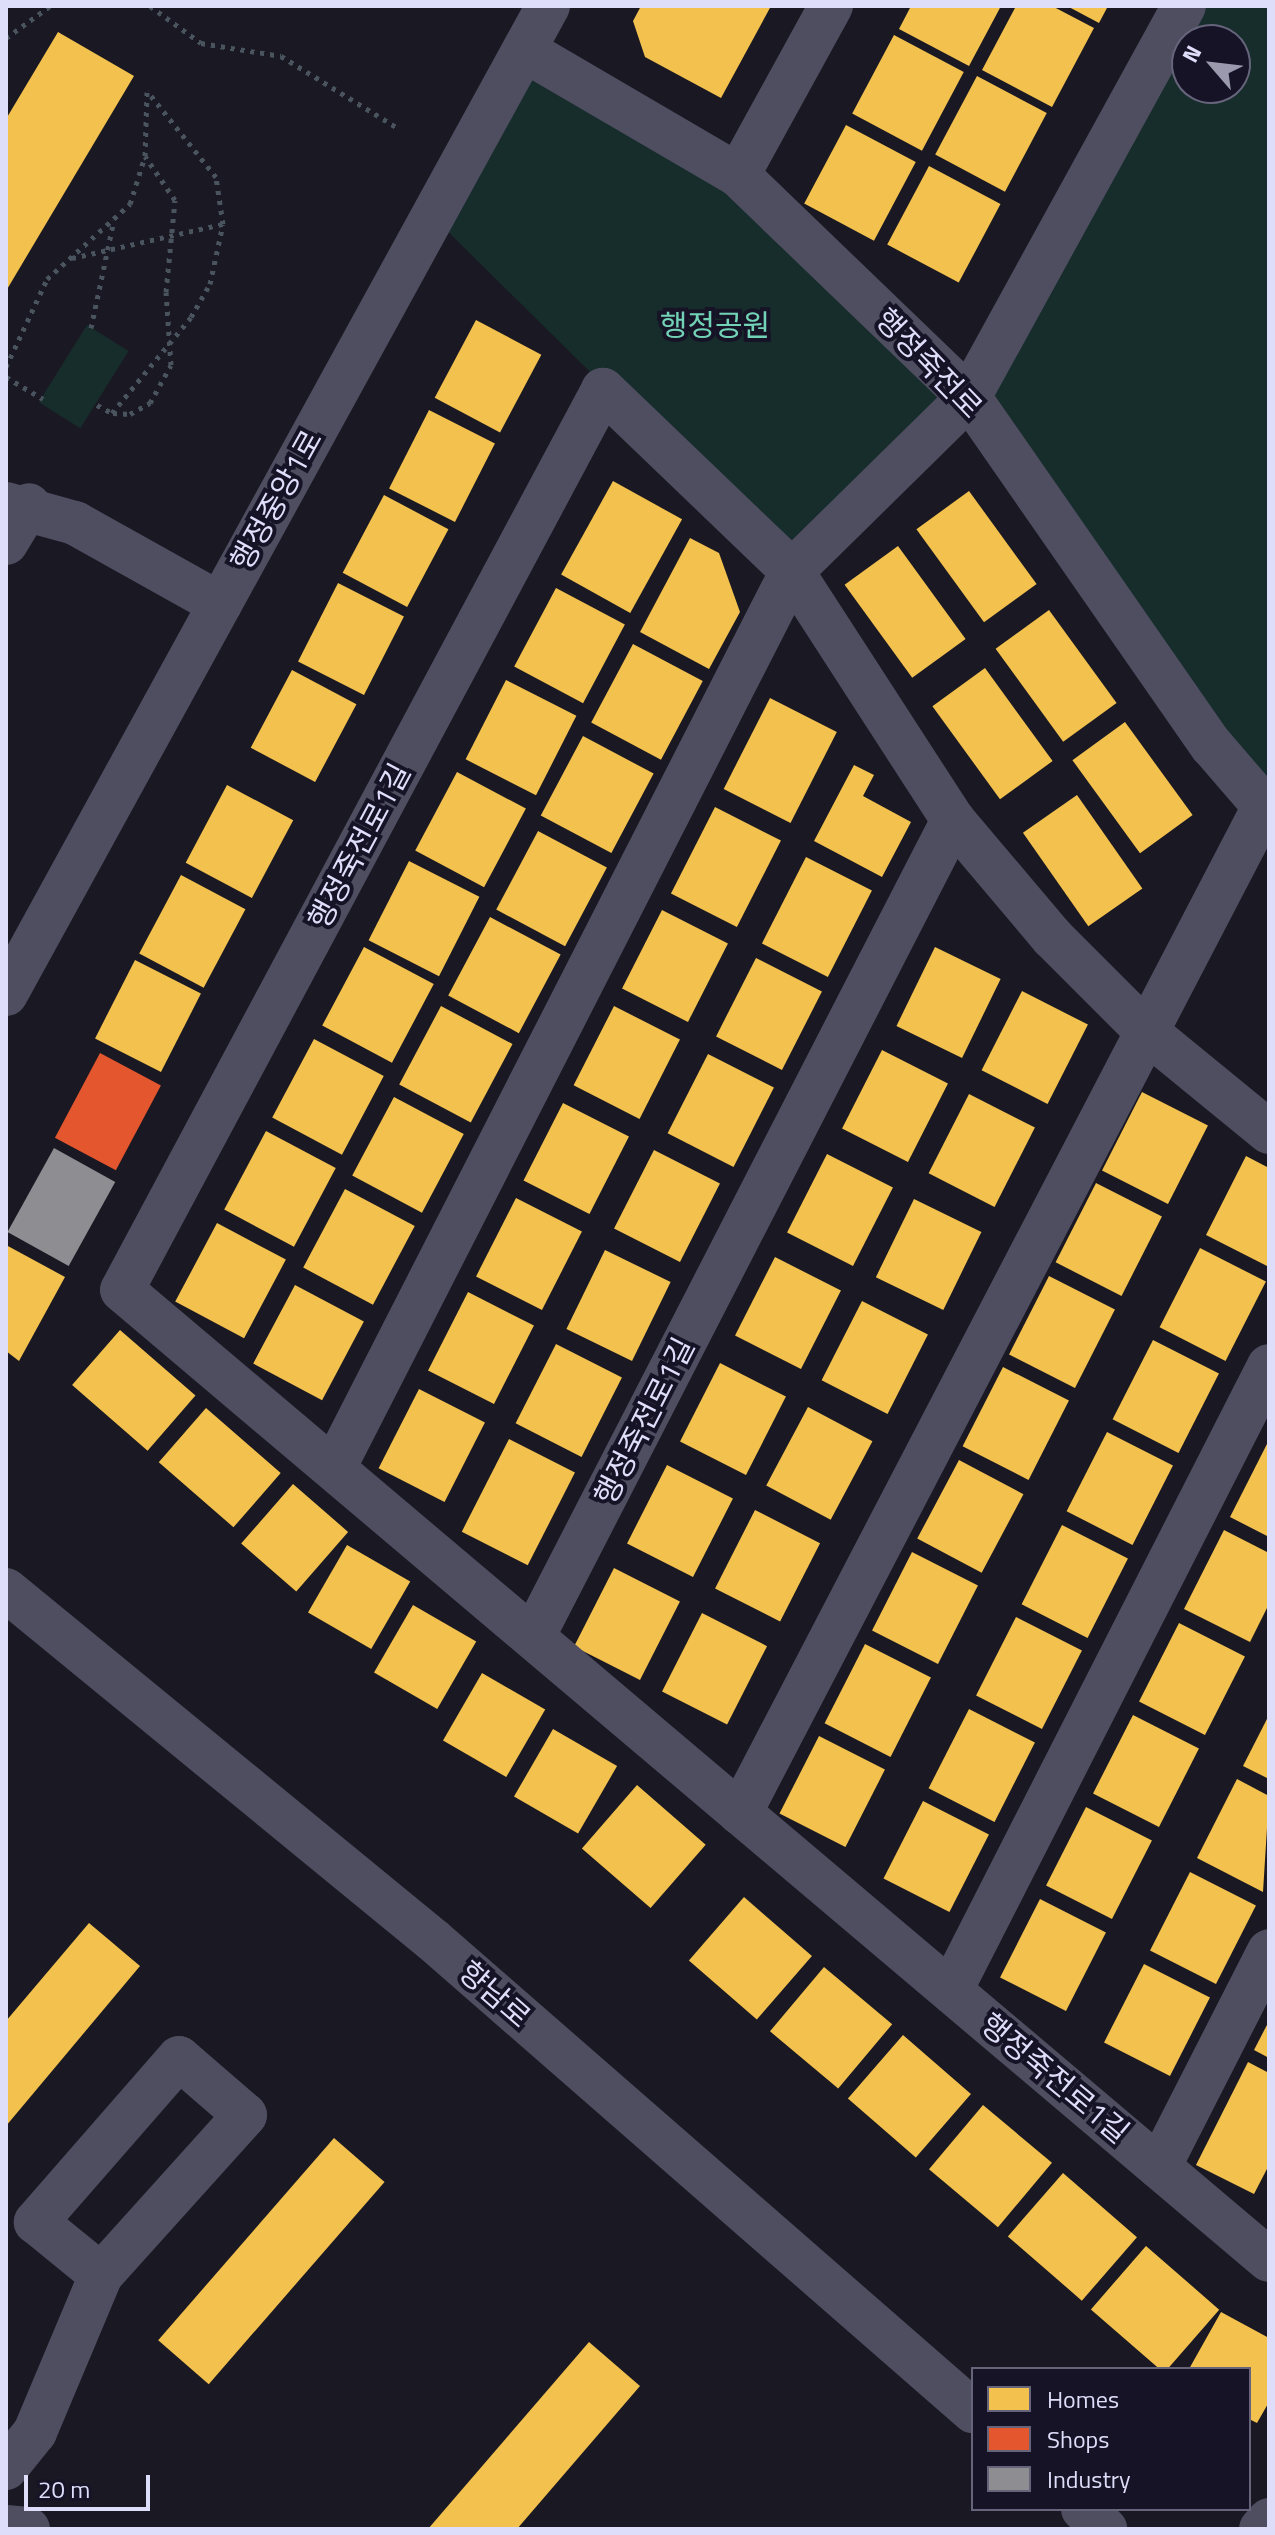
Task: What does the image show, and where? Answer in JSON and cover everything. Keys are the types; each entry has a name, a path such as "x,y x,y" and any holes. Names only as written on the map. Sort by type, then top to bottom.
{"street":[{"name":"행정중앙1로","path":"6,994 548,6"},
{"path":"738,175 831,6"},
{"path":"334,1468 792,571 969,397 1184,6"},
{"name":"행정죽전로","path":"524,50 738,175 969,397 1212,746 1267,809"},
{"name":"행정죽전로1길","path":"1269,1132 1147,1032 1052,937 953,820 792,571 603,390 122,1290 1269,2260"},
{"path":"6,543 18,504 220,604"},
{"path":"740,1813 1147,1032 1267,809"},
{"name":"행정죽전로1길","path":"533,1637 953,820"},
{"path":"951,1990 1269,1366"},
{"name":"향남로","path":"6,1590 433,1940 971,2409"},
{"name":"행정죽전로1길","path":"1159,2167 1269,1951"},
{"path":"6,2468 35,2432 101,2275 245,2115 179,2058 36,2222 101,2275"},
{"path":"1085,2511 1105,2529"},
{"path":"1261,2529 1269,2520"},
{"path":"6,2527 28,2529"}],"path":[{"path":"6,38 50,6"},
{"path":"150,6 201,43 281,56 396,127"},
{"path":"6,367 47,279 130,204 145,156 147,91 216,177 223,224 210,284 167,345 112,413"},
{"path":"97,405 112,413 130,414 164,386 175,200 145,156"},
{"path":"91,328 114,219"},
{"path":"71,259 223,224"},
{"path":"6,377 43,399"}],"green space":[{"name":"행정공원","path":"1184,6 1269,6 1269,812 970,397 792,571 432,216 524,50 738,175 969,397 1171,30 1171,104 1251,104 1251,24 1174,24"},
{"path":"87,325 129,351 80,428 39,402"}],"building: Homes":[{"path":"641,6 771,6 721,98 645,57 633,21"},
{"path":"911,6 1001,6 969,66 899,29"},
{"path":"1016,6 1052,6 1094,28 1052,107 982,70"},
{"path":"1067,6 1108,6 1099,23"},
{"path":"58,32 134,76 6,291 6,119"},
{"path":"894,35 964,72 922,151 852,114"},
{"path":"977,76 1047,113 1005,192 935,155"},
{"path":"846,125 916,162 874,241 804,204"},
{"path":"929,166 1001,204 959,283 887,245"},
{"path":"476,320 541,355 500,432 435,398"},
{"path":"429,410 495,444 455,522 389,488"},
{"path":"613,481 682,519 630,613 561,575"},
{"path":"969,491 1037,584 984,622 916,529"},
{"path":"384,495 448,529 407,607 343,573"},
{"path":"690,538 719,553 740,612 709,669 640,632"},
{"path":"898,546 966,639 912,678 845,585"},
{"path":"338,583 404,617 364,695 298,661"},
{"path":"556,588 625,625 583,703 514,667"},
{"path":"1049,610 1117,703 1063,742 996,649"},
{"path":"633,644 703,681 661,760 591,723"},
{"path":"985,668 1053,761 1000,799 932,706"},
{"path":"292,670 356,704 315,782 251,748"},
{"path":"506,680 576,716 536,795 466,759"},
{"path":"770,698 837,732 791,823 724,789"},
{"path":"1125,722 1193,815 1140,853 1072,760"},
{"path":"583,736 654,774 611,853 541,815"},
{"path":"854,765 874,775 863,796 911,822 882,877 814,841"},
{"path":"457,772 526,809 484,887 415,851"},
{"path":"227,785 293,820 252,898 186,863"},
{"path":"1077,795 1142,888 1088,926 1023,833"},
{"path":"715,807 781,841 737,927 671,893"},
{"path":"538,831 607,868 565,946 496,910"},
{"path":"806,857 872,891 828,977 762,943"},
{"path":"409,861 479,897 439,976 369,940"},
{"path":"181,875 245,909 204,988 139,954"},
{"path":"662,910 728,944 688,1022 622,988"},
{"path":"490,917 561,955 519,1033 448,996"},
{"path":"364,947 434,984 392,1063 322,1026"},
{"path":"935,947 1001,979 962,1058 896,1026"},
{"path":"756,958 822,992 782,1070 716,1036"},
{"path":"135,960 201,994 161,1072 95,1038"},
{"path":"1022,991 1088,1025 1048,1104 982,1070"},
{"path":"441,1006 513,1044 471,1123 399,1085"},
{"path":"614,1006 680,1040 640,1119 574,1085"},
{"path":"314,1039 384,1076 342,1155 272,1118"},
{"path":"882,1050 948,1084 908,1162 842,1128"},
{"path":"708,1054 774,1088 734,1167 668,1133"},
{"path":"1142,1092 1208,1126 1168,1204 1102,1170"},
{"path":"969,1094 1035,1128 995,1207 929,1173"},
{"path":"394,1097 464,1134 422,1213 352,1176"},
{"path":"563,1103 629,1137 589,1214 524,1181"},
{"path":"266,1131 336,1168 294,1247 224,1210"},
{"path":"654,1150 720,1184 680,1262 614,1228"},
{"path":"827,1154 893,1188 853,1266 787,1232"},
{"path":"1246,1156 1269,1168 1269,1267 1206,1235"},
{"path":"1096,1183 1162,1217 1122,1296 1056,1262"},
{"path":"345,1189 415,1226 373,1305 303,1268"},
{"path":"516,1198 582,1232 542,1310 476,1276"},
{"path":"914,1199 981,1232 943,1310 876,1277"},
{"path":"217,1223 286,1260 244,1338 175,1302"},
{"path":"6,1245 65,1277 19,1361 6,1351"},
{"path":"1200,1248 1266,1282 1226,1361 1160,1327"},
{"path":"605,1250 671,1282 632,1361 566,1329"},
{"path":"775,1257 841,1291 801,1369 735,1335"},
{"path":"1049,1276 1115,1310 1075,1388 1009,1354"},
{"path":"295,1285 364,1322 322,1400 253,1364"},
{"path":"468,1292 534,1326 494,1404 428,1370"},
{"path":"862,1301 928,1335 888,1414 822,1380"},
{"path":"120,1330 195,1396 148,1451 72,1385"},
{"path":"1153,1340 1219,1374 1179,1453 1113,1419"},
{"path":"556,1344 622,1378 582,1457 516,1423"},
{"path":"720,1363 786,1397 746,1475 680,1441"},
{"path":"1003,1367 1069,1401 1029,1480 963,1446"},
{"path":"419,1389 485,1423 445,1502 379,1468"},
{"path":"808,1407 872,1441 831,1520 766,1486"},
{"path":"206,1408 281,1473 233,1527 159,1462"},
{"path":"1107,1432 1173,1466 1133,1545 1067,1511"},
{"path":"509,1439 575,1473 528,1565 462,1532"},
{"path":"1269,1440 1269,1537 1230,1517"},
{"path":"959,1460 1023,1494 982,1573 917,1539"},
{"path":"667,1465 733,1499 693,1577 627,1543"},
{"path":"293,1484 348,1532 296,1592 241,1544"},
{"path":"755,1510 820,1543 780,1622 715,1588"},
{"path":"1062,1525 1128,1559 1088,1638 1022,1604"},
{"path":"1224,1530 1269,1553 1269,1604 1250,1642 1184,1609"},
{"path":"347,1545 410,1582 371,1649 308,1613"},
{"path":"912,1552 978,1586 938,1664 872,1630"},
{"path":"614,1568 680,1602 640,1680 574,1646"},
{"path":"413,1605 476,1642 437,1709 374,1673"},
{"path":"702,1613 767,1646 727,1725 662,1691"},
{"path":"1016,1617 1082,1651 1042,1729 976,1695"},
{"path":"1179,1623 1245,1657 1205,1735 1139,1701"},
{"path":"865,1644 931,1678 891,1757 825,1723"},
{"path":"482,1673 545,1710 506,1777 443,1741"},
{"path":"969,1709 1035,1743 995,1822 929,1788"},
{"path":"1133,1715 1199,1749 1159,1827 1093,1793"},
{"path":"1269,1715 1269,1779 1243,1766"},
{"path":"553,1729 617,1766 578,1834 514,1797"},
{"path":"819,1736 885,1770 845,1847 780,1814"},
{"path":"1237,1779 1269,1796 1263,1892 1197,1858"},
{"path":"637,1785 706,1845 651,1908 582,1848"},
{"path":"923,1801 989,1835 949,1912 884,1879"},
{"path":"1086,1807 1152,1841 1112,1919 1046,1885"},
{"path":"1190,1872 1256,1906 1216,1984 1150,1950"},
{"path":"744,1897 812,1956 757,2019 689,1960"},
{"path":"1040,1899 1106,1933 1066,2011 1000,1977"},
{"path":"89,1923 140,1966 6,2126 6,2021"},
{"path":"1144,1964 1210,1998 1170,2076 1104,2042"},
{"path":"824,1967 892,2024 838,2089 770,2031"},
{"path":"1269,2021 1269,2058 1254,2050"},
{"path":"903,2035 971,2094 916,2157 848,2098"},
{"path":"1248,2062 1269,2073 1269,2165 1254,2194 1196,2165"},
{"path":"983,2105 1052,2163 998,2227 929,2169"},
{"path":"334,2138 385,2182 209,2384 158,2340"},
{"path":"1063,2173 1137,2237 1082,2301 1008,2236"},
{"path":"1146,2246 1219,2310 1169,2367 1157,2367 1091,2309"},
{"path":"1221,2312 1269,2338 1269,2402 1257,2423 1251,2420 1251,2367 1190,2367"},
{"path":"589,2342 640,2386 517,2529 428,2529"}],"building: Shops":[{"path":"100,1053 161,1085 116,1170 55,1138"}],"building: Industry":[{"path":"54,1148 115,1182 69,1266 7,1232"}]}
